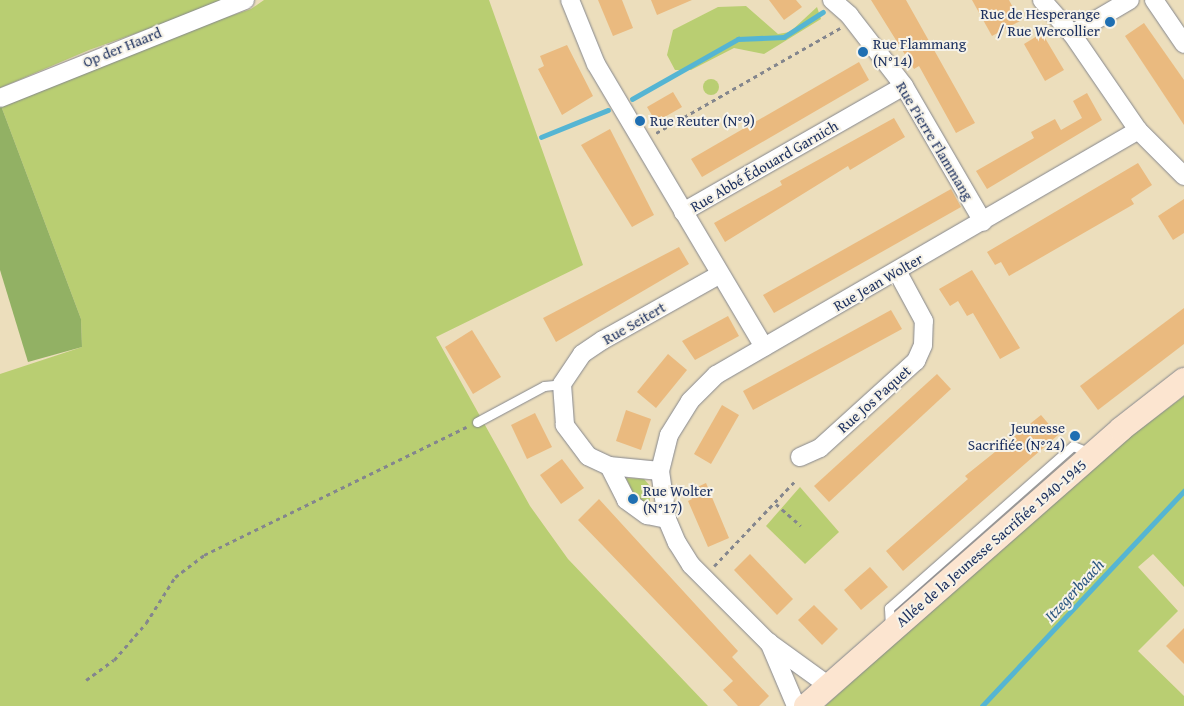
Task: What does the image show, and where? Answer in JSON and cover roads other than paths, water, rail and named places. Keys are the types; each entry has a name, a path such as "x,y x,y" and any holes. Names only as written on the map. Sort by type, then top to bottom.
{"main road":[{"name":"Allée de la Jeunesse Sacrifiée 1940-1945","path":"806,706 1092,454 1184,380"}],"street":[{"name":"Op der Haard","path":"0,98 245,0"},
{"path":"570,0 596,64 683,212"},
{"name":"Rue Pierre Flammang","path":"832,0 846,20 904,86 983,222"},
{"path":"1042,0 1072,34 1138,130 1184,176"},
{"path":"1072,34 1130,0"},
{"path":"1154,0 1184,44"},
{"name":"Rue Abbé Édouard Garnich","path":"764,347 719,275 683,212 904,86"},
{"name":"Rue Jean Wolter","path":"828,686 768,642 691,565 667,519 660,471 669,435 690,401 716,375 983,222 1138,130"},
{"name":"Rue Jos Paquet","path":"800,458 820,448 916,361 923,345 924,321 896,271"},
{"name":"Rue Seitert","path":"562,384 582,354 603,340 719,275"},
{"path":"562,384 562,412 573,440 588,456 609,466 660,471"},
{"path":"609,466 626,500 647,515 667,519"},
{"name":"Rue Jean Wolter","path":"768,642 796,706"}],"lane":[{"path":"477,422 544,386 562,384"}],"waterway":[{"path":"632,99 738,39 784,37 823,12"},
{"path":"541,137 608,110"},
{"name":"Itzegerbaach","path":"982,706 1184,491"}],"place":[{"name":"Rue de Hesperange / Rue Wercollier","path":"1110,22"},
{"name":"Rue Flammang (N°14)","path":"863,52"},
{"name":"Rue Reuter (N°9)","path":"640,121"},
{"name":"Jeunesse Sacrifiée (N°24)","path":"1075,436"},
{"name":"Rue Wolter (N°17)","path":"633,499"}]}
